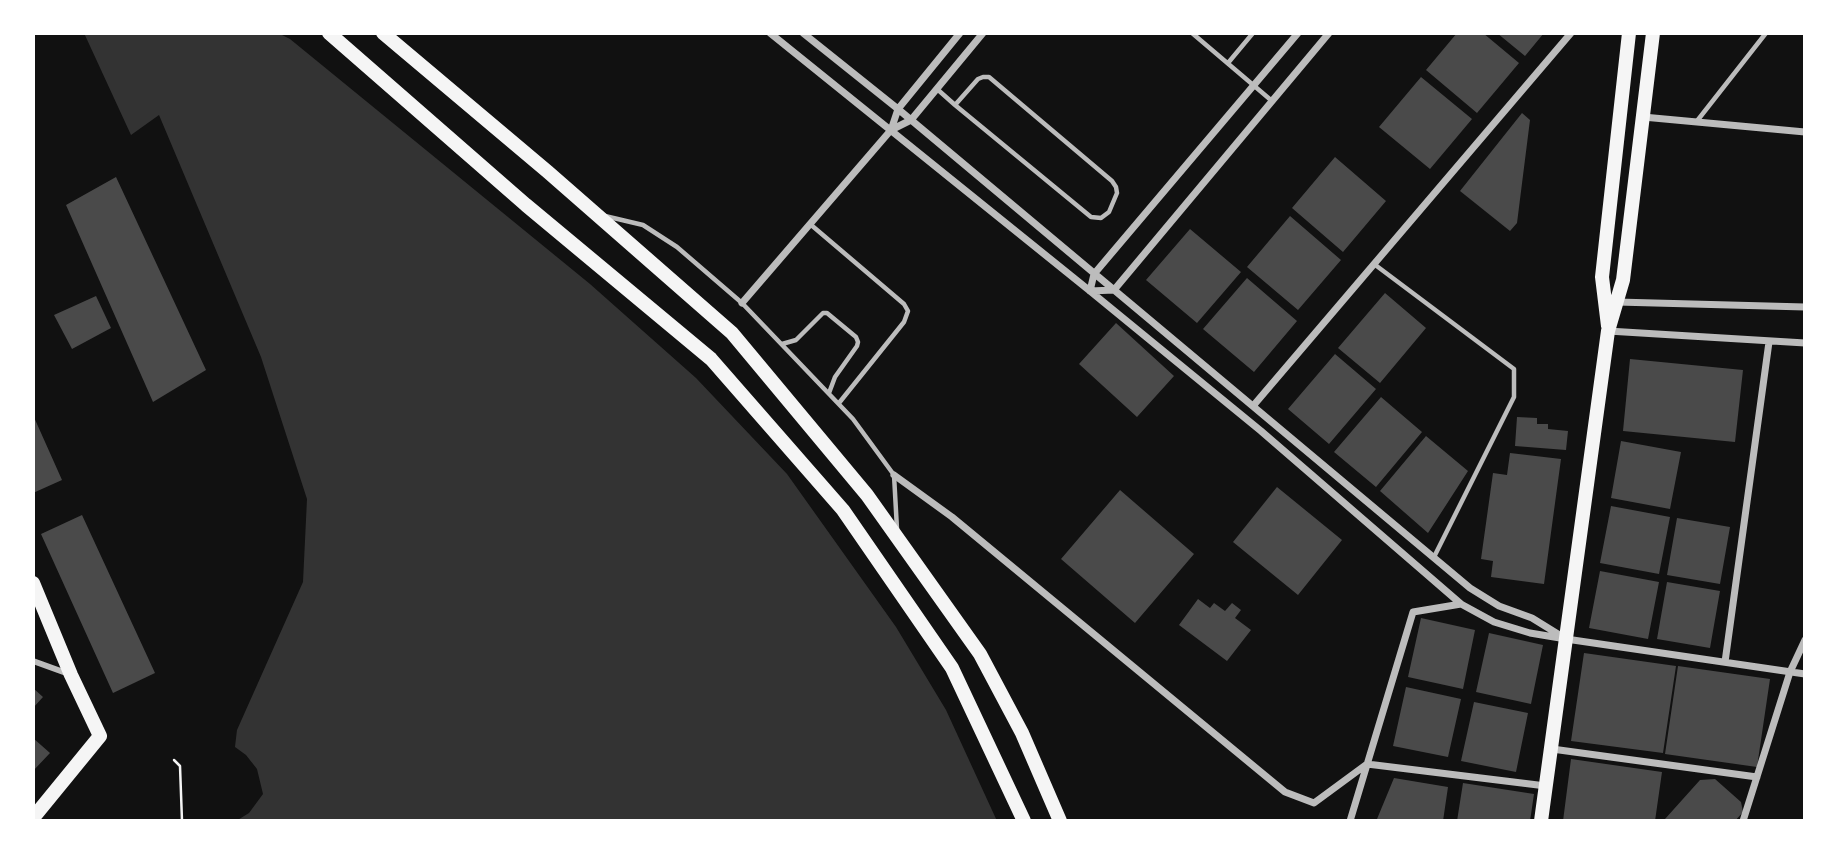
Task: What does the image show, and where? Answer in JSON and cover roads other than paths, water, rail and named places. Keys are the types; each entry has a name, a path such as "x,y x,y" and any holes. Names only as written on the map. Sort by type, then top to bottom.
{"main road":[{"path":"329,33 526,205 711,359 843,510 953,668 1024,821"},
{"path":"383,33 732,333 867,495 980,654 1022,733 1060,821"},
{"path":"1608,331 1602,277 1629,33"},
{"path":"1541,821 1608,331 1623,280 1653,33"},
{"path":"33,583 100,736 33,818"}],"street":[{"path":"770,33 1261,431 1461,604 1494,622 1530,633 1805,674"},
{"path":"803,33 898,109 1470,588 1499,606 1532,618 1566,639"},
{"path":"891,131 898,109 960,33"},
{"path":"742,303 891,131 911,120 983,33"},
{"path":"1090,291 1094,274 1298,33"},
{"path":"1090,291 1114,290 1329,33"},
{"path":"1253,406 1571,33"},
{"path":"1643,117 1805,132"},
{"path":"1617,302 1805,307"},
{"path":"1608,331 1805,344"},
{"path":"1724,662 1769,342"},
{"path":"894,475 952,517 1285,792 1314,803 1367,764 1546,786"},
{"path":"1350,821 1413,612 1461,604"},
{"path":"1743,821 1790,672 1805,640"},
{"path":"33,662 71,675"},
{"path":"1551,748 1757,777"}],"lane":[{"path":"1192,33 1272,101"},
{"path":"1697,122 1766,33"},
{"path":"1228,63 1251,34"},
{"path":"937,89 955,104 1091,217 1101,218 1110,212 1117,193 1112,181 989,77 978,79 955,104"},
{"path":"596,214 643,225 677,247 742,303 839,403 894,475 897,537"},
{"path":"810,224 904,304 908,311 904,322 839,403"},
{"path":"1374,264 1514,369 1514,397 1434,557"},
{"path":"782,344 796,340 823,313 827,313 856,337 857,346 835,377 829,393"}]}
